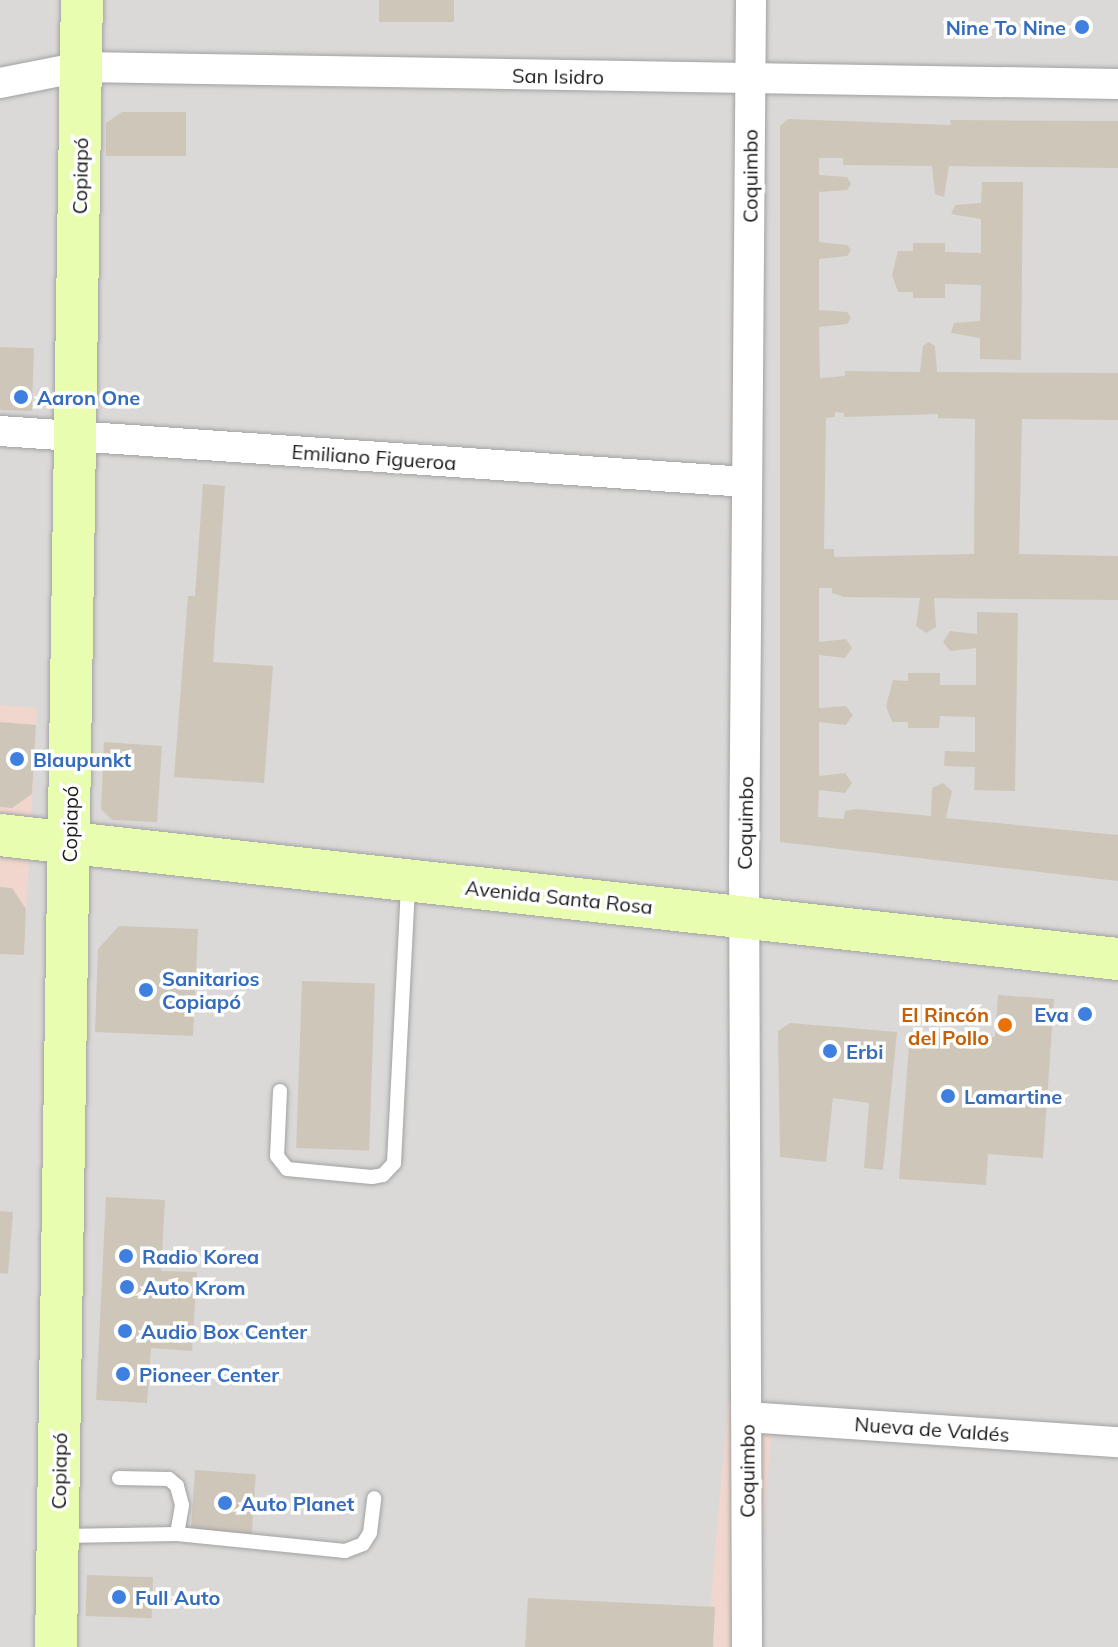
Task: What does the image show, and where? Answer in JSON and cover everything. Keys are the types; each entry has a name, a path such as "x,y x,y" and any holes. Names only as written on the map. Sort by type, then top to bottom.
{"street":[{"name":"Copiapó","path":"56,1647 82,0"},
{"name":"Coquimbo","path":"747,1647 744,918 751,0"},
{"name":"San Isidro","path":"0,83 81,67 1118,84"},
{"name":"Emiliano Figueroa","path":"0,431 747,482"},
{"name":"Avenida Santa Rosa","path":"0,835 1118,959"},
{"name":"Nueva de Valdés","path":"747,1417 1118,1442"}],"lane":[{"path":"280,1091 277,1156 287,1169 372,1177 383,1175 394,1163 408,881"},
{"path":"119,1478 169,1479 177,1486 182,1505 177,1534"},
{"path":"58,1536 177,1534 345,1551 363,1544 370,1533 374,1498"}],"shaded area":[{"path":"0,0 1118,0 1118,1647 0,1647"},
{"path":"0,705 37,708 24,955 0,954"},
{"path":"728,1403 774,1407 753,1647 707,1646"}],"building":[{"path":"379,0 454,0 454,22 379,22"},
{"path":"122,112 186,112 186,156 106,156 106,123"},
{"path":"788,119 951,125 950,120 1118,121 1118,168 949,166 944,197 935,194 932,166 843,165 843,158 819,158 819,175 847,177 851,184 847,190 819,192 819,242 847,245 851,250 847,256 819,259 819,310 847,312 851,318 847,324 819,327 820,378 845,376 845,371 920,372 923,346 929,342 935,346 937,372 1118,373 1118,420 1022,419 1019,554 1118,556 1118,600 934,598 936,627 926,633 916,626 920,598 844,597 832,593 832,588 819,588 819,642 846,639 852,648 845,658 819,655 819,708 846,706 853,715 846,725 819,722 819,776 845,773 852,783 845,793 819,790 818,817 844,819 845,811 856,809 931,816 932,788 943,783 952,791 946,818 1118,835 1118,881 780,842 780,126","holes":["835,412 844,413 844,417 938,414 938,418 975,419 974,554 834,557 834,549 824,549 826,418 835,417"]},
{"path":"982,182 1023,182 1021,360 980,359 980,338 951,333 954,323 980,321 981,285 945,284 945,298 913,298 913,292 898,292 892,275 898,251 913,251 913,243 945,243 945,252 981,253 981,219 951,214 955,205 981,203"},
{"path":"0,347 34,348 32,411 0,410"},
{"path":"203,484 225,486 213,662 273,666 264,783 174,777 188,596 195,596"},
{"path":"977,612 1018,613 1015,791 974,790 975,767 944,766 945,751 975,752 975,717 940,716 939,728 908,728 908,722 892,722 886,706 893,680 908,681 908,673 940,673 940,685 976,685 976,648 950,651 943,642 950,631 977,634"},
{"name":"Blaupunkt","path":"0,722 36,725 32,794 12,808 0,807"},
{"path":"104,742 162,746 157,822 112,820 101,809"},
{"path":"0,887 12,888 26,909 24,955 0,954"},
{"name":"Sanitarios Copiapó","path":"119,926 198,929 193,1036 95,1032 98,949"},
{"path":"302,981 375,984 369,1150 296,1148"},
{"path":"998,995 1054,999 1043,1158 988,1154 986,1185 899,1179 910,1031 995,1037"},
{"path":"790,1023 897,1032 883,1170 864,1168 869,1103 833,1098 826,1162 780,1157 778,1031"},
{"path":"106,1197 165,1200 161,1271 197,1272 192,1351 151,1348 147,1403 96,1400"},
{"path":"0,1211 13,1212 8,1274 0,1273"},
{"name":"Auto Planet","path":"195,1470 256,1474 252,1535 191,1531"},
{"name":"Full Auto","path":"87,1575 153,1577 152,1618 86,1616"},
{"path":"528,1598 715,1607 713,1647 525,1647"}],"place":[{"name":"Nine To Nine","path":"1082,27"},
{"name":"Aaron One","path":"21,397"},
{"name":"Blaupunkt","path":"17,759"},
{"name":"Sanitarios Copiapó","path":"146,990"},
{"name":"Eva","path":"1085,1014"},
{"name":"El Rincón del Pollo","path":"1005,1025"},
{"name":"Erbi","path":"830,1051"},
{"name":"Lamartine","path":"948,1096"},
{"name":"Radio Korea","path":"126,1256"},
{"name":"Auto Krom","path":"127,1287"},
{"name":"Audio Box Center","path":"125,1331"},
{"name":"Pioneer Center","path":"123,1374"},
{"name":"Auto Planet","path":"225,1503"},
{"name":"Full Auto","path":"119,1597"}]}
